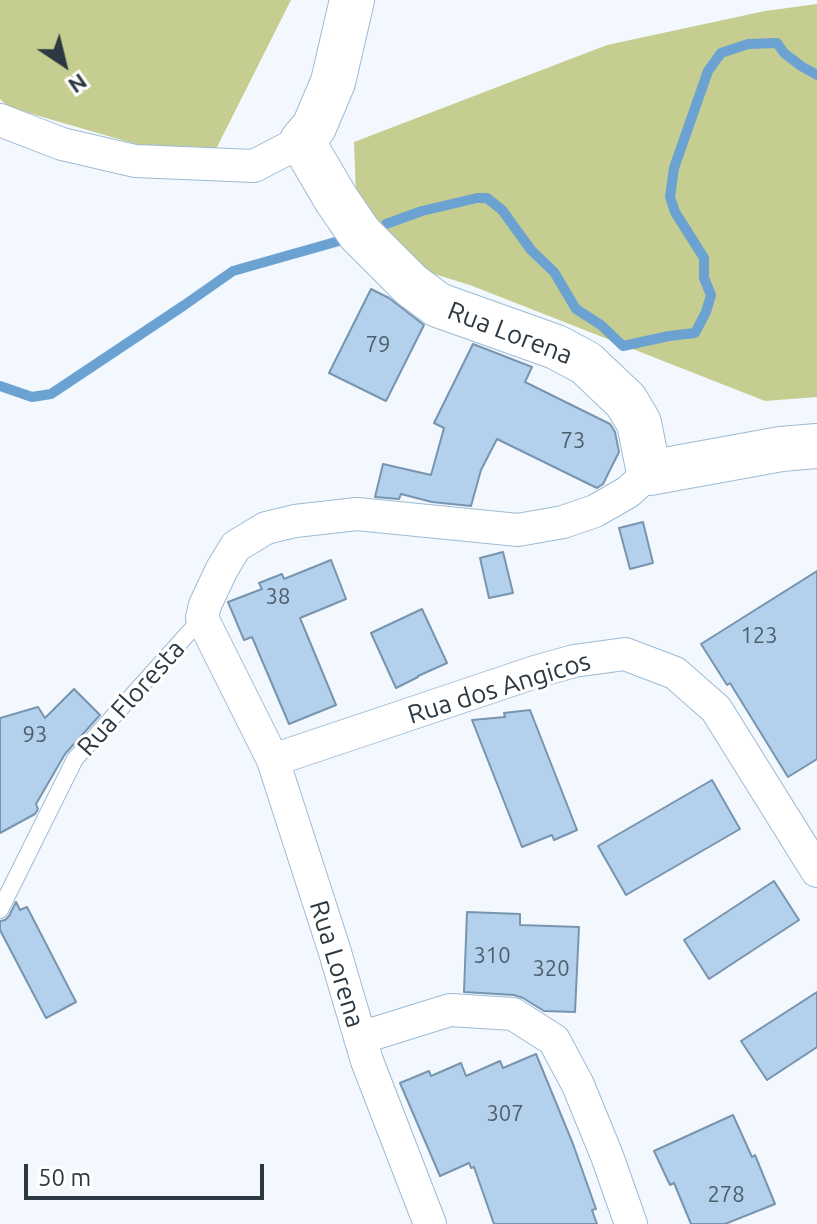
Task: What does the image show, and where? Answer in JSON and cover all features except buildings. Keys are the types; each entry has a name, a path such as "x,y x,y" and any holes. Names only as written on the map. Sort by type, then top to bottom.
{"street":[{"path":"0,120 62,144 135,161 254,166 302,141 314,127 333,82 352,0"},
{"name":"Rua Lorena","path":"302,141 360,234 411,285 438,305 556,347 586,363 605,380 626,401 639,423 649,473"},
{"path":"202,618 218,577 236,546 266,528 295,521 357,514 518,530 563,522 595,511 628,492 649,473 781,449 817,446"},
{"name":"Rua Lorena","path":"202,618 273,760 367,1061 430,1224"},
{"name":"Rua dos Angicos","path":"273,760 535,672 574,661 625,654 675,673 716,709 817,871"},
{"path":"360,1038 450,1010 513,1014 554,1040 578,1085 631,1224"}],"lane":[{"name":"Rua Floresta","path":"0,910 75,759 202,618"}],"green space":[{"path":"0,0 291,0 208,165 8,107 0,99"},
{"path":"817,4 817,397 765,401 470,285 358,251 354,142 607,45 765,11"}],"waterway":[{"path":"386,224 422,211 487,198 502,210 531,250 554,272 576,309 601,325 623,346 695,333 711,295 704,278 704,258 675,212 670,197 674,168 708,71 721,53 748,44 777,43 784,53 817,75"},
{"path":"0,386 32,397 51,394 233,271 346,239"}]}
